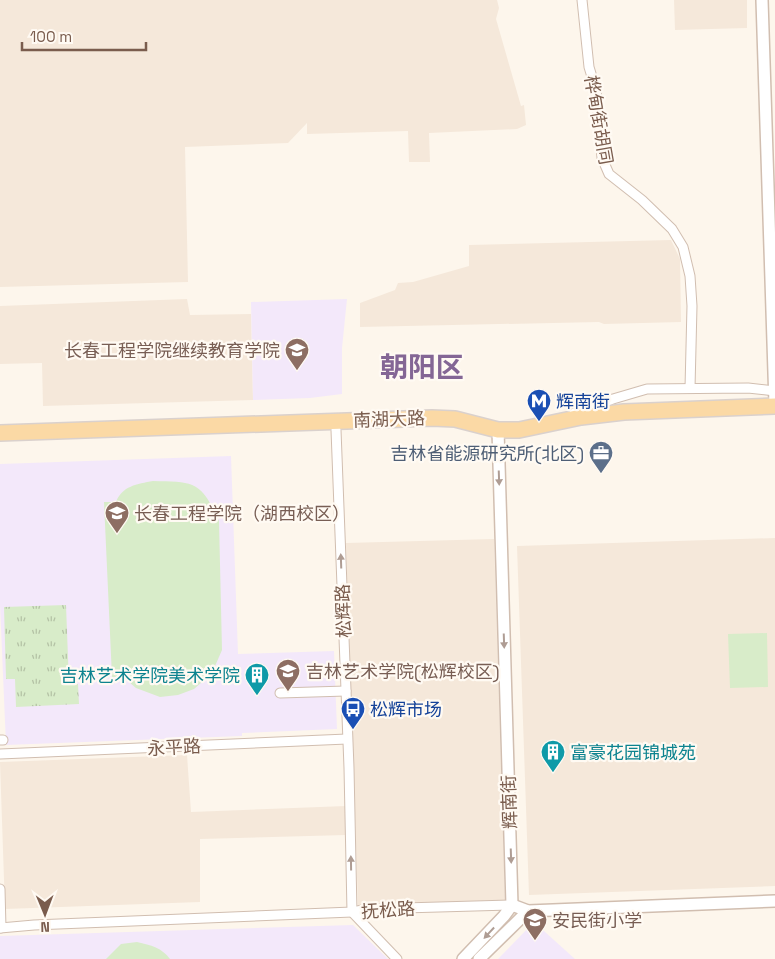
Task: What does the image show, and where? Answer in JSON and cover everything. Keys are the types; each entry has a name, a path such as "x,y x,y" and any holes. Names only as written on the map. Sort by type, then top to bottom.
{"main road":[{"name":"南湖大路","path":"0,443 437,426 498,434 581,417 624,412 775,405"},
{"name":"南湖大路","path":"0,433 432,418 455,419 516,439 579,426 616,422 775,416"}],"street":[{"name":"桦甸街胡同","path":"582,0 589,67 596,90 602,158 609,174 642,200 672,229 683,247 690,276 692,306 690,388"},
{"path":"762,0 775,405"},
{"path":"546,425 613,399 647,390 748,388 775,391"},
{"name":"松辉路","path":"336,430 348,739 352,912"},
{"name":"辉南街","path":"498,434 512,905"},
{"path":"280,693 346,691"},
{"name":"永平路","path":"0,754 348,739"},
{"path":"0,889 1,928"},
{"name":"抚松路","path":"1,928 352,912 368,909 512,905 528,911 775,901"},
{"path":"463,959 512,905"},
{"path":"479,959 528,911"},
{"path":"352,912 397,959"}],"shaded area":[{"path":"0,0 497,0 499,8 496,19 521,106 524,105 526,125 517,129 429,133 430,162 409,162 408,131 307,134 307,123 288,143 185,147 188,282 0,287"},
{"path":"674,0 747,0 747,28 675,30"},
{"path":"671,240 680,259 681,322 360,327 360,303 395,290 398,283 413,282 469,266 469,245"},
{"path":"187,299 190,315 251,314 253,400 43,406 42,363 0,364 0,306"},
{"name":"长春工程学院继续教育学院","path":"347,299 342,348 342,394 310,398 253,400 251,302"},
{"name":"长春工程学院（湖西校区）","path":"231,456 238,654 334,651 337,729 242,733 242,736 6,745 0,604 0,464"},
{"path":"775,538 775,886 529,895 517,546"},
{"path":"494,539 505,900 358,906 346,543"},
{"path":"187,755 191,812 346,806 346,835 200,839 200,902 5,909 0,762"},
{"name":"安民街小学","path":"534,922 575,959 498,959"},
{"path":"353,925 388,959 0,959 0,936"}],"green space":[{"path":"153,481 178,482 195,486 207,498 219,521 222,650 212,673 194,689 178,695 160,697 136,688 123,677 112,677 104,502 116,502 126,489"},
{"path":"66,605 69,684 78,684 79,704 16,707 15,679 6,679 4,607"},
{"path":"767,633 768,687 730,688 728,634"},
{"path":"137,942 156,947 170,959 106,959 121,944"}],"place":[{"name":"长春工程学院继续教育学院","path":"297,371"},
{"name":"辉南街","path":"539,422"},
{"name":"吉林省能源研究所(北区)","path":"601,474"},
{"name":"长春工程学院（湖西校区）","path":"117,534"},
{"name":"吉林艺术学院(松辉校区)","path":"288,692"},
{"name":"吉林艺术学院美术学院","path":"257,696"},
{"name":"松辉市场","path":"353,730"},
{"name":"富豪花园锦城苑","path":"553,773"},
{"name":"安民街小学","path":"535,941"}],"district":[{"name":"朝阳区","path":"422,367"}]}
